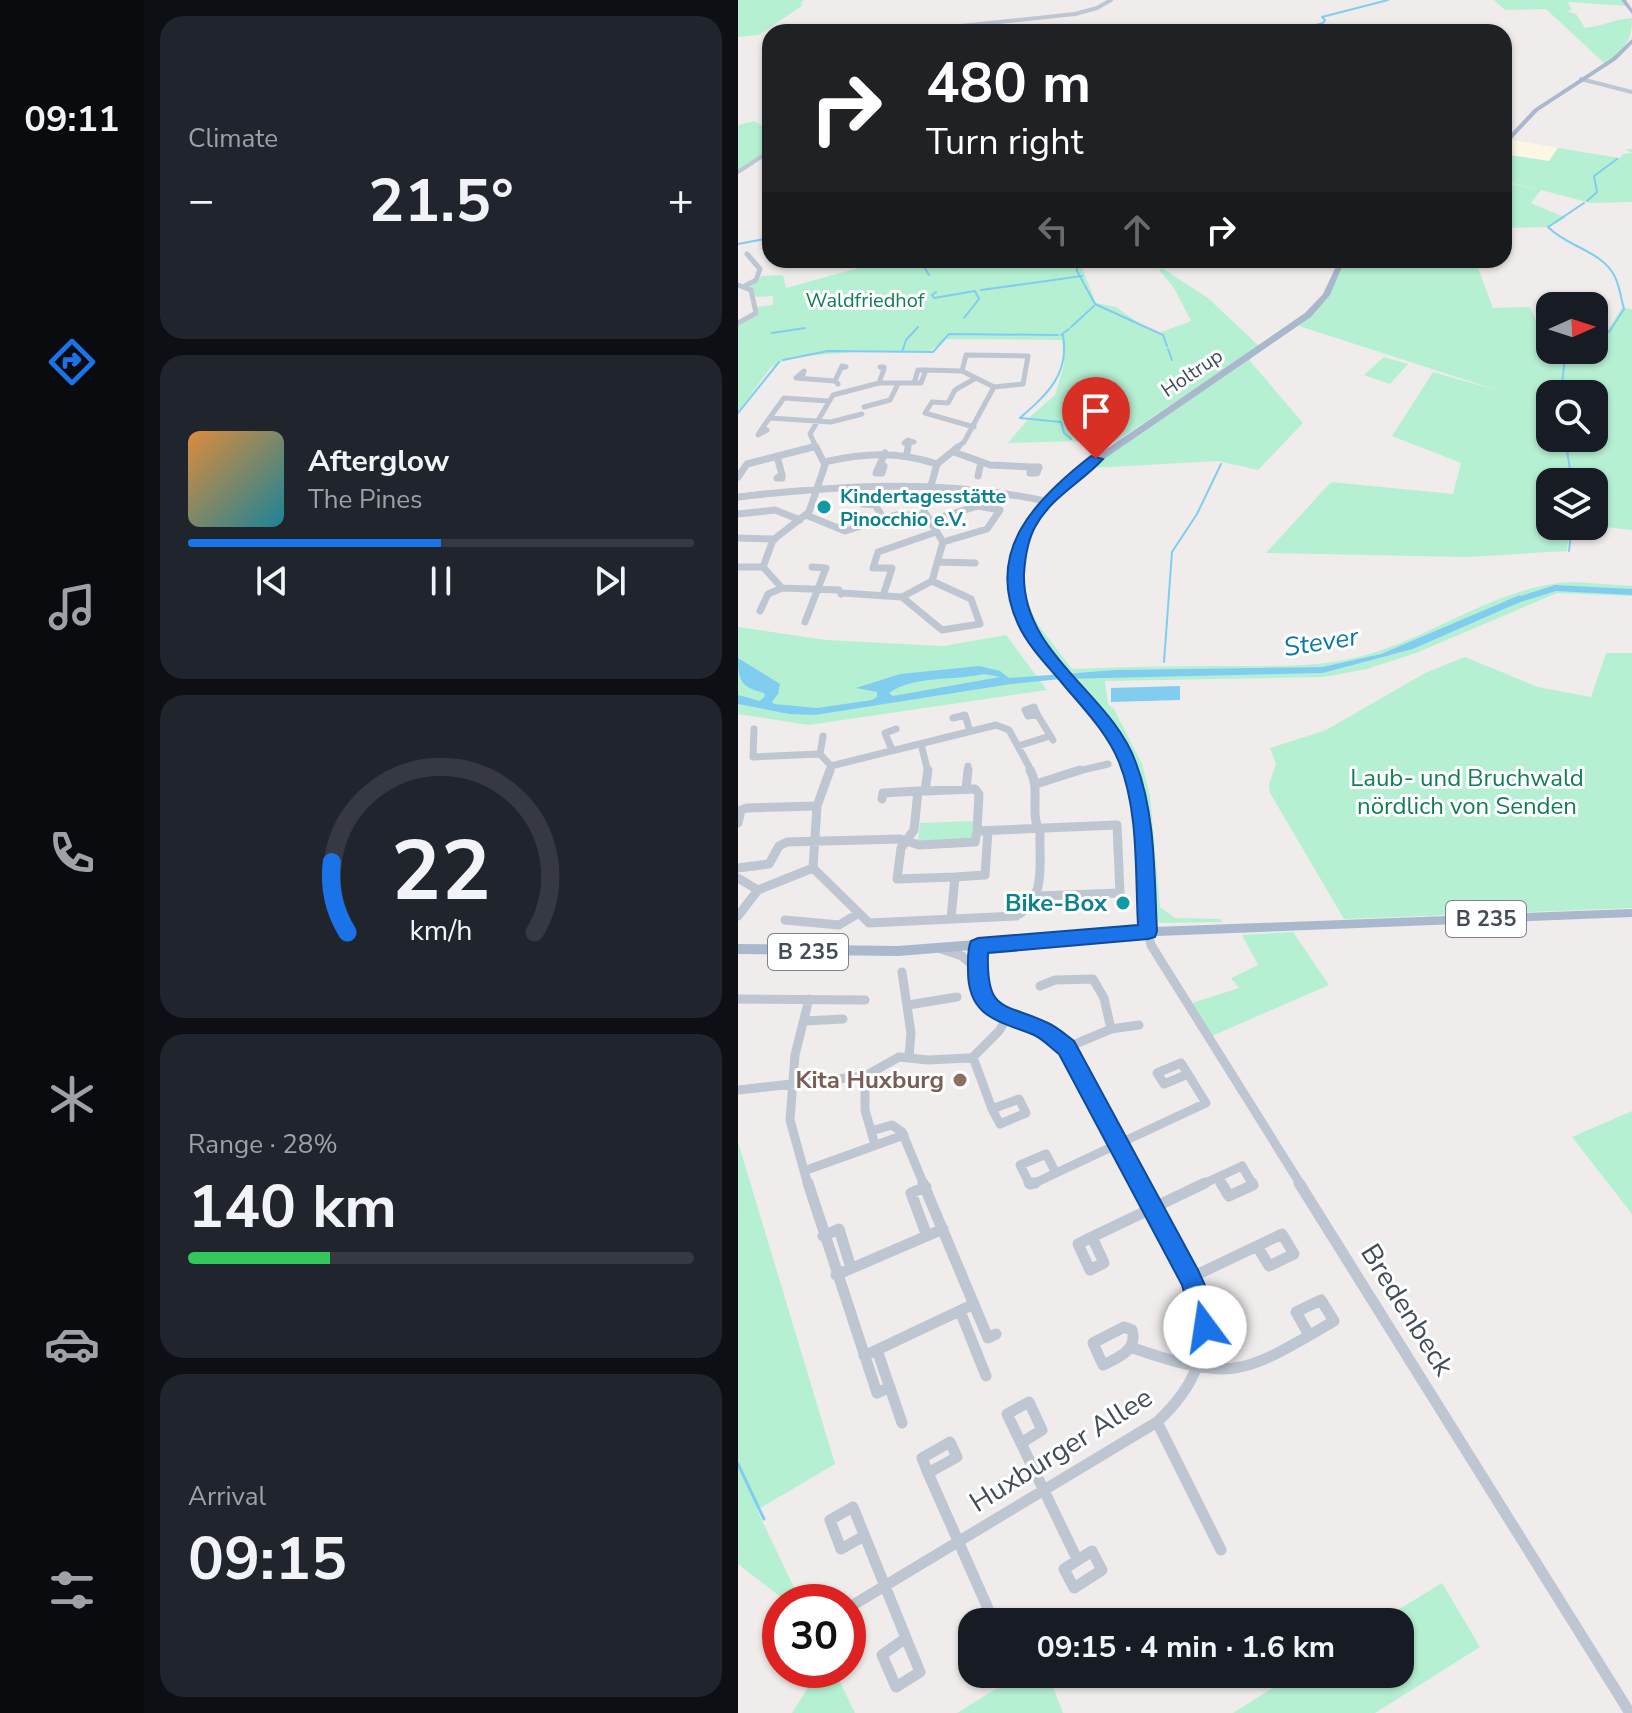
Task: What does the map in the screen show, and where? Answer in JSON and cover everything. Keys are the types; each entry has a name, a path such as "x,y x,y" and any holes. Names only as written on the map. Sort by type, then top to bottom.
{"main road":[{"path":"1623,0 1632,12"},
{"path":"1512,135 1529,115 1614,59 1632,41"},
{"name":"Holtrup","path":"1148,931 1142,831 1134,779 1115,738 1059,670 1026,623 1015,580 1020,544 1045,501 1082,468 1308,315 1326,295 1338,268"},
{"name":"B 235","path":"738,947 812,952 941,948 1148,931 1632,913"}],"street":[{"path":"976,24 1067,14 1103,6 1111,0"},
{"path":"1581,79 1632,92"},
{"path":"738,172 762,156"},
{"path":"742,285 756,280 760,269 747,254"},
{"path":"738,323 756,313 751,290 742,285"},
{"path":"763,567 775,539 803,517 817,488 824,462 809,435 833,395 879,383 914,383 918,370 962,371 994,387 1017,387 1023,384 1028,356 966,355 962,371"},
{"path":"835,381 841,368"},
{"path":"879,383 884,369"},
{"path":"802,378 835,381 843,391"},
{"path":"974,427 925,413 932,402 948,403 955,390 976,378"},
{"path":"770,418 831,422 890,400 898,384"},
{"path":"760,611 768,594 782,588 902,597 932,581 943,542 926,518 937,464 954,452 974,427 994,387"},
{"path":"763,427 784,398 828,401"},
{"path":"864,453 867,442"},
{"path":"907,453 909,444"},
{"path":"738,478 744,479 747,464 814,447"},
{"path":"954,452 981,462 1031,466"},
{"path":"824,462 864,453 907,453 937,464"},
{"path":"881,466 885,453"},
{"path":"777,456 782,475"},
{"path":"978,476 981,462"},
{"path":"1011,476 1012,466"},
{"path":"738,497 817,488 930,488 991,490 1045,501"},
{"path":"863,504 875,505 884,519"},
{"path":"738,514 775,510 845,531 884,519 926,518 978,506 1000,510 987,529 943,542"},
{"path":"883,596 893,563 875,563 881,550 936,532"},
{"path":"738,538 775,539"},
{"path":"938,562 975,563"},
{"path":"738,567 763,567 782,588"},
{"path":"805,622 825,572"},
{"path":"902,597 942,630 980,624 971,599 932,581"},
{"path":"1018,746 1052,738 1037,714"},
{"path":"953,718 965,715 970,731"},
{"path":"813,868 872,925 1016,916 1027,910 1038,896 1036,784 1033,773 1006,727 996,725 831,766"},
{"path":"754,729 753,757 820,754"},
{"path":"892,750 885,733 896,729"},
{"path":"820,754 823,736"},
{"path":"921,744 928,770 910,842 901,848 897,879 985,875 988,831"},
{"path":"820,754 831,766"},
{"path":"1036,784 1097,764 1108,764"},
{"path":"813,868 817,806 831,766"},
{"path":"966,789 968,766"},
{"path":"738,868 770,863 782,843 900,839 910,842 975,842 979,794 975,789 883,793 882,799"},
{"path":"738,823 741,810 747,808 817,806"},
{"path":"977,831 1117,825 1120,893 1038,896"},
{"path":"738,916 758,890 813,868"},
{"path":"951,919 955,877"},
{"path":"738,878 758,890"},
{"path":"785,920 839,925 859,913"},
{"name":"Bredenbeck","path":"1148,931 1151,945 1630,1713"},
{"name":"Huxburger Allee","path":"866,1597 1157,1422 1182,1398 1203,1357 1205,1327 1199,1298 1066,1048 1043,1030 1007,1018 985,1000 980,990 978,946"},
{"path":"941,948 962,956 978,970"},
{"path":"902,972 911,1033 909,1056"},
{"path":"1040,986 1055,980 1093,979 1104,998 1111,1029"},
{"path":"908,1005 957,997"},
{"path":"738,999 865,1000"},
{"path":"809,999 795,1055 790,1120 823,1236 877,1393 890,1387"},
{"path":"738,1090 865,1076 889,1060 909,1056 928,1060 972,1058 999,1031 1007,1018"},
{"path":"805,1021 843,1019"},
{"path":"1066,1048 1111,1029 1139,1025"},
{"path":"972,1058 992,1109"},
{"path":"1056,1174 1206,1103 1188,1074"},
{"path":"865,1076 865,1110 875,1145"},
{"path":"871,1131 892,1125 904,1135 974,1304 992,1336 973,1345"},
{"path":"804,1171 904,1135"},
{"path":"1092,1236 1218,1177"},
{"path":"926,1187 911,1193 927,1236"},
{"path":"823,1236 839,1229 851,1268"},
{"path":"836,1275 943,1229"},
{"path":"1190,1278 1257,1246"},
{"path":"864,1356 974,1304"},
{"path":"960,1311 986,1376"},
{"path":"1130,1347 1199,1369 1217,1371 1248,1366 1309,1335"},
{"path":"877,1350 902,1423"},
{"path":"1157,1422 1221,1550"},
{"path":"1021,1443 1077,1559"},
{"path":"928,1473 988,1608"},
{"path":"864,1536 907,1638"}],"shaded area":[{"path":"1512,140 1558,148 1549,162 1512,155"}],"green space":[{"path":"738,0 804,0 800,4 803,5 775,24 762,24 759,35 738,37"},
{"path":"1494,0 1621,0 1626,6 1568,2 1572,10 1567,11 1576,14 1585,28 1632,18 1630,33 1622,49 1605,64 1546,9 1505,10"},
{"path":"754,121 762,126 762,155 738,171 738,125"},
{"path":"1558,148 1620,158 1623,154 1632,153 1632,202 1591,203 1541,190 1531,203 1566,218 1549,227 1512,228 1512,184 1538,190 1512,183 1512,155 1549,161"},
{"name":"Waldfriedhof","path":"858,268 1082,268 1096,303 1116,307 1147,329 1159,333 1191,321 1174,288 1159,270 1162,268 1208,298 1259,346 1115,442 1105,437 1082,441 1008,443 1031,416 1055,395 1064,365 1062,340 946,339 930,351 867,351 792,357 771,367 738,412 738,325 757,315 756,307 773,305 773,296 756,297 749,285 762,276 783,275 786,288"},
{"path":"1341,268 1478,268 1493,308 1530,307 1536,321 1536,364 1608,364 1608,329 1622,308 1632,309 1632,530 1608,527 1608,468 1536,468 1536,540 1568,540 1567,551 1468,557 1266,553 1331,482 1453,494 1461,463 1392,436 1433,372 1500,391 1299,326 1329,296"},
{"path":"1252,357 1250,361 1303,423 1258,470 1218,461 1091,468 1091,465"},
{"path":"1384,357 1408,364 1390,384 1364,375"},
{"path":"1575,582 1632,586 1632,596 1557,593 1416,653 1367,669 1324,677 1105,681 1108,704 1114,709 1142,764 1150,796 1160,907 1175,918 1220,919 1223,922 1160,923 1156,919 1131,761 1115,731 1072,678 1323,673 1413,649 1525,600 1381,654 1322,667 1066,673 1036,636 1022,602 1026,601 1039,626 1072,669 1291,666 1358,657 1385,649 1519,592"},
{"path":"738,627 826,640 943,646 1006,635 1047,690 809,725 738,714"},
{"name":"Laub- und Bruchwald nördlich von Senden","path":"1606,653 1632,653 1632,908 1344,919 1270,793 1269,784 1276,764 1270,748 1326,730 1425,673 1465,657 1538,687 1591,697"},
{"path":"973,821 972,839 918,841 920,823"},
{"path":"1293,932 1329,985 1212,1036 1192,1003 1239,988 1231,978 1258,965 1242,935"},
{"path":"1632,1111 1632,1214 1572,1137"},
{"path":"738,1142 835,1464 757,1510 792,1584 764,1584 738,1564"},
{"path":"1442,1583 1480,1647 1375,1713 1233,1713 1273,1688 1414,1688 1414,1608 1401,1608"},
{"path":"808,1688 843,1688 855,1713 792,1713"},
{"path":"997,1688 1053,1688 1063,1713 957,1713"}],"water":[{"path":"1520,595 1525,600 1413,649 1323,673 1061,679 815,715 789,714 738,704 738,695 760,701 765,696 742,682 738,658 780,684 772,702 774,704 817,708 872,700 877,697 877,692 856,688 900,674 979,666 1000,671 1009,678 1116,670 1322,667 1381,654","holes":["984,674 1000,677 893,696 889,693 922,681"]},
{"path":"1180,686 1180,700 1111,702 1111,688"}],"waterway":[{"path":"1319,24 1325,20 1322,17 1388,0"},
{"path":"1587,201 1597,192 1594,176 1617,159"},
{"path":"1584,203 1548,227 1602,261 1617,281 1624,309 1608,332"},
{"path":"738,244 762,240"},
{"path":"925,268 929,275"},
{"path":"1077,268 1080,276"},
{"path":"981,290 1080,276"},
{"path":"1080,276 1095,304 1163,335 1167,346"},
{"path":"936,292 932,295 934,298 975,291 979,299 964,318"},
{"path":"1071,327 1094,306"},
{"path":"902,352 906,340 918,327"},
{"path":"772,333 805,328"},
{"path":"1061,335 1069,329"},
{"path":"902,352 933,352 949,334 1058,335"},
{"path":"1063,335 1063,362 1054,383 1020,418 1061,422 1064,433 1071,439"},
{"path":"1168,349 1172,360"},
{"path":"783,360 828,351 902,352"},
{"path":"738,413 779,362"},
{"path":"1562,380 1564,364"},
{"path":"1567,452 1570,468"},
{"path":"1164,662 1172,552 1197,514 1221,464"},
{"path":"1569,551 1570,540"},
{"name":"Stever","path":"1511,602 1555,588 1632,592"},
{"path":"738,1464 764,1519"}],"place":[{"name":"Kindertagesstätte Pinocchio e.V.","path":"824,507"},
{"name":"Bike-Box","path":"1123,903"},
{"name":"Kita Huxburg","path":"960,1080"}],"route":[{"path":"1096,459 1056,490 1028,526 1017,555 1016,593 1026,623 1038,644 1104,723 1127,761 1138,794 1141,816 1148,931 978,946 977,975 980,990 992,1009 1007,1018 1043,1030 1066,1048 1190,1278 1203,1311 1205,1327"}]}
